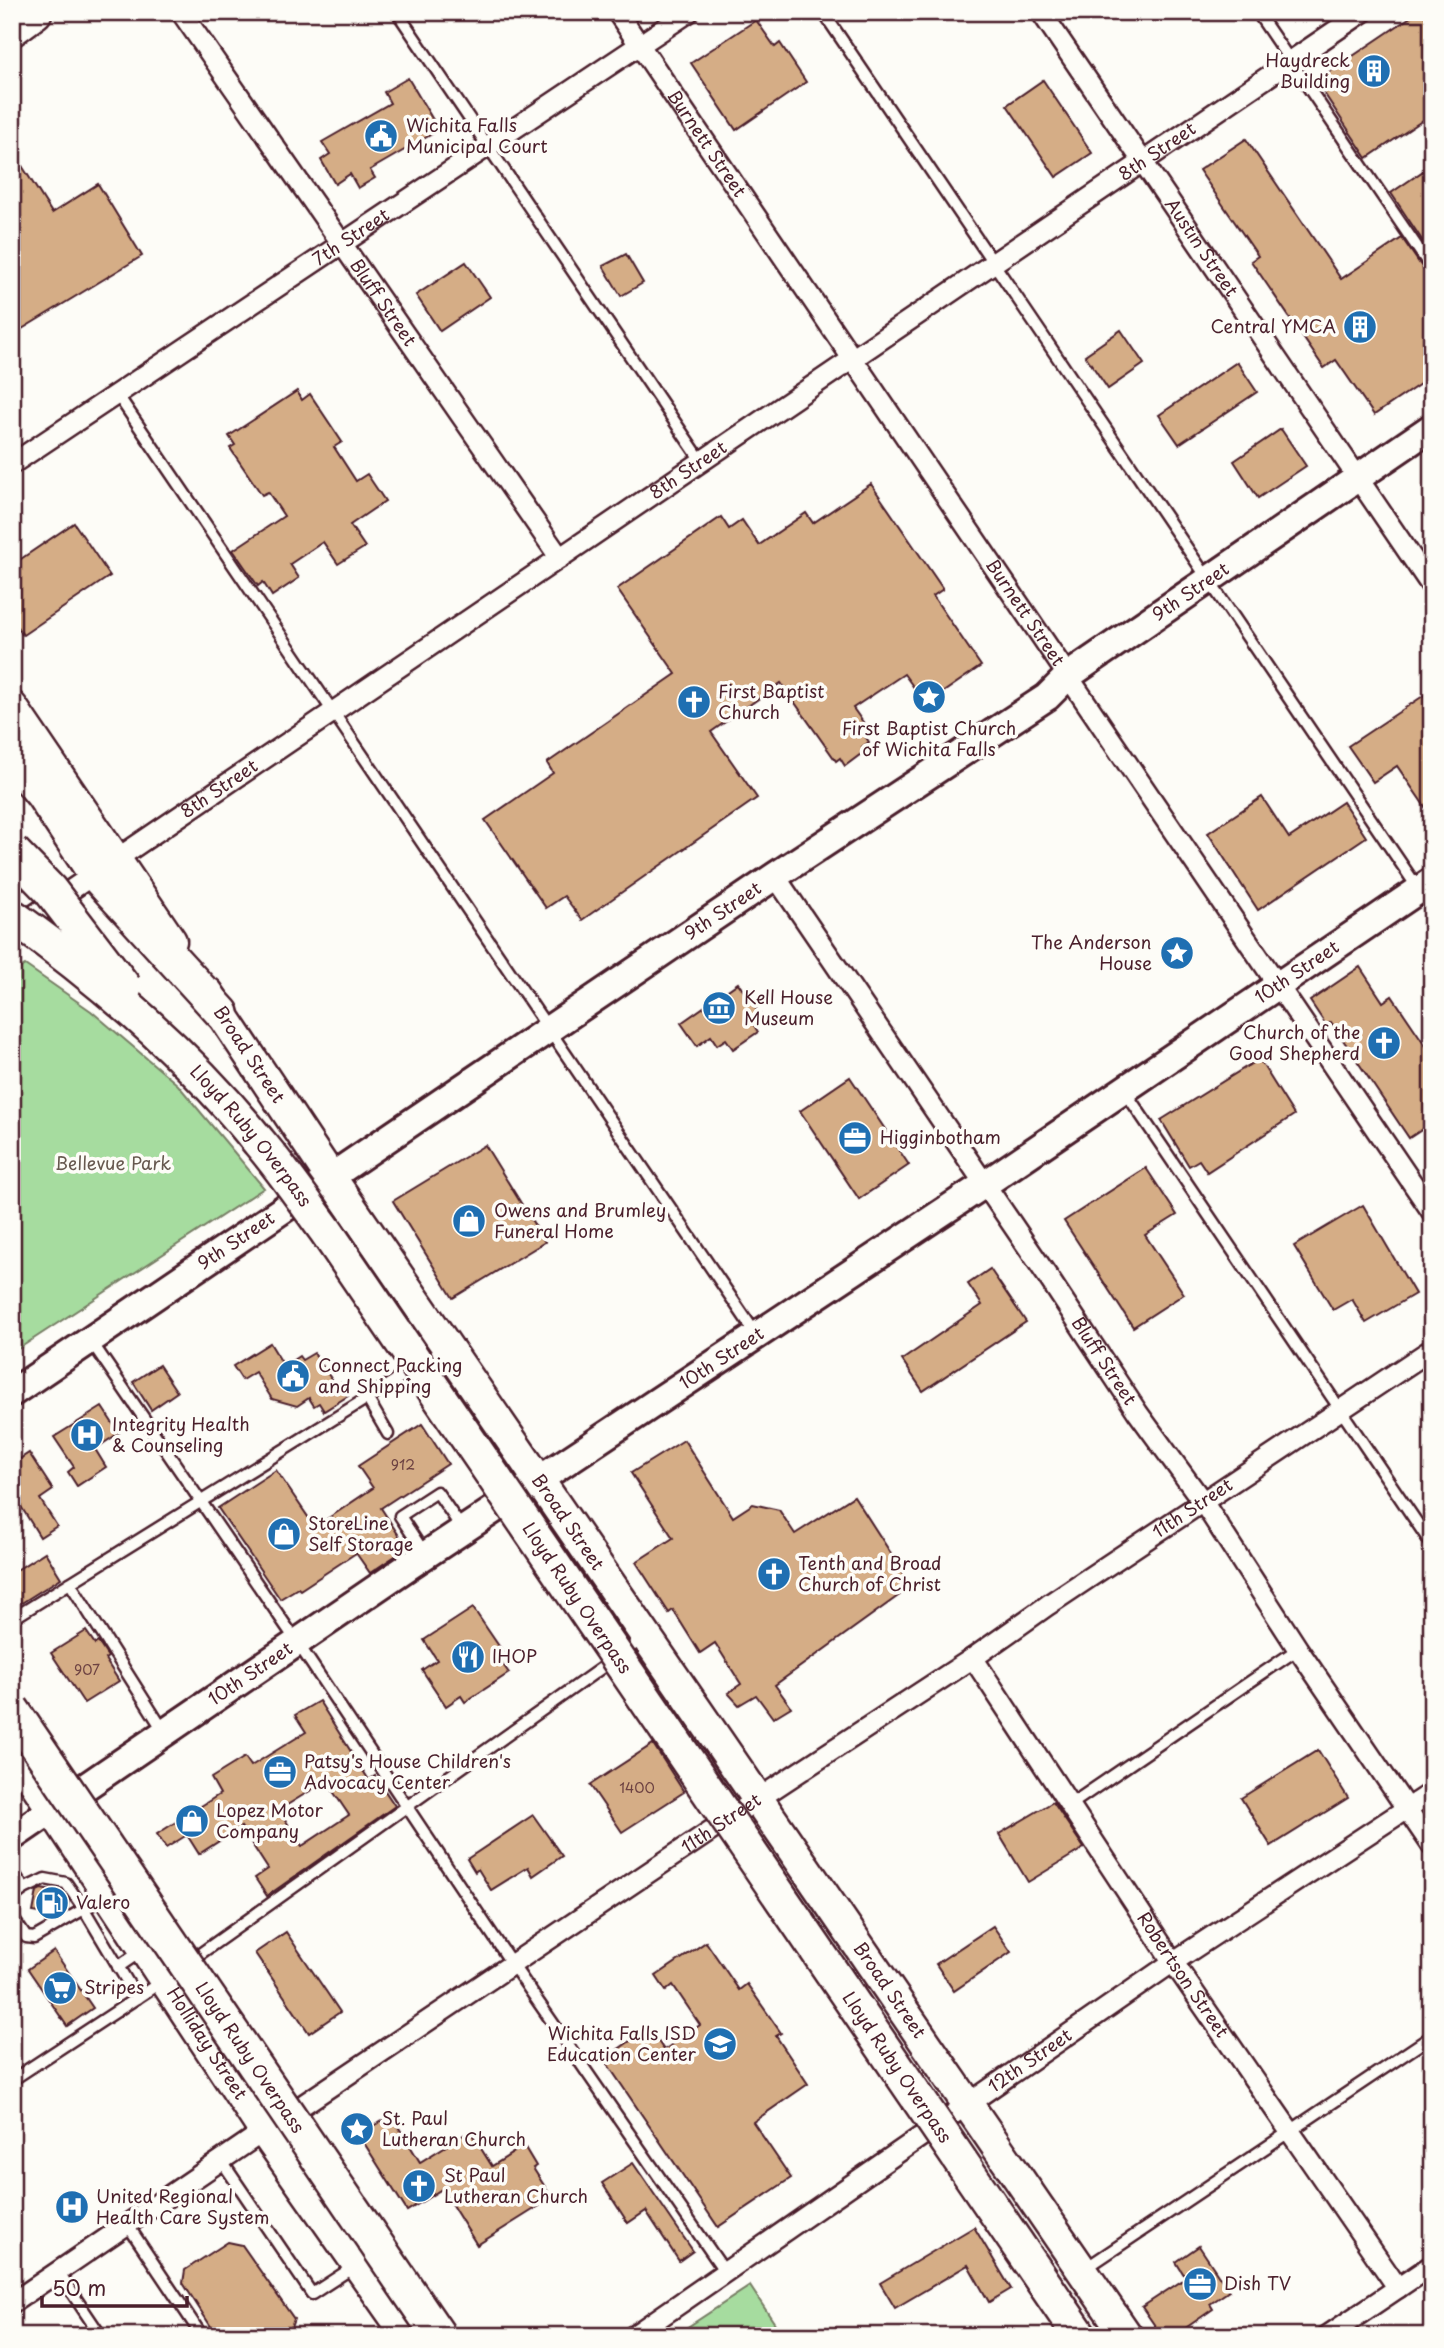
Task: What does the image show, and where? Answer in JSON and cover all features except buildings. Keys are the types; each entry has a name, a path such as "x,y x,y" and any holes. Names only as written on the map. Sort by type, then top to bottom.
{"highway":[{"path":"12,29 35,12"},
{"path":"12,758 105,867 222,1013"},
{"path":"12,851 51,890 162,1037"},
{"name":"Lloyd Ruby Overpass","path":"12,916 88,974 162,1037 203,1078 259,1142 326,1231 1080,2336"},
{"name":"Lloyd Ruby Overpass","path":"12,1709 439,2336"}],"main road":[{"path":"12,707 51,762 105,867"},
{"name":"Broad Street","path":"222,1013 447,1348 1127,2336"},
{"name":"Holliday Street","path":"12,1748 52,1810 96,1902 144,1950 264,2130 408,2336"}],"street":[{"name":"Bluff Street","path":"181,12 560,558"},
{"name":"Burnett Street","path":"617,12 1432,1212"},
{"name":"7th Street","path":"12,464 689,12"},
{"name":"Austin Street","path":"1041,12 1432,587"},
{"name":"8th Street","path":"12,930 1363,12"},
{"name":"9th Street","path":"12,1393 775,876 1047,696 1069,676 1432,427"},
{"name":"Bluff Street","path":"775,876 1138,1413 1203,1502 1298,1649 1432,1846"},
{"name":"10th Street","path":"12,1837 463,1530 1278,986 1427,893"},
{"name":"11th Street","path":"12,2303 264,2130 1432,1349"},
{"name":"Robertson Street","path":"973,1658 1174,1962 1398,2288"},
{"name":"12th Street","path":"633,2336 1174,1962 1432,1792"},
{"path":"1327,2336 1432,2264"}],"lane":[{"path":"397,12 702,462"},
{"path":"823,12 1209,581 1427,893"},
{"path":"1257,12 1432,270"},
{"path":"117,394 757,1335"},
{"path":"1124,1089 1432,1545"},
{"path":"91,1340 512,1964 725,2272"},
{"path":"12,1619 447,1348"},
{"path":"367,1398 388,1434"},
{"path":"426,1555 400,1516 437,1492 463,1530"},
{"path":"70,1583 165,1733"},
{"path":"12,2080 164,1980 646,1636"},
{"path":"1070,1805 1298,1649"},
{"path":"12,1870 24,1889"},
{"path":"12,1898 45,1879 66,1883 96,1902 118,1968 137,1998"},
{"path":"12,1917 26,1937 34,1938 96,1902"},
{"path":"118,1968 144,1950"},
{"path":"1082,2270 1432,2036"},
{"path":"221,2160 312,2294 358,2264"},
{"path":"127,2224 202,2336"},
{"path":"58,2272 101,2336"}],"green space":[{"name":"Bellevue Park","path":"25,965 91,1011 178,1085 264,1188 12,1353 12,973"},
{"path":"750,2286 783,2336 674,2336"}],"place":[{"name":"Haydreck Building","path":"1374,71"},
{"name":"Wichita Falls Municipal Court","path":"381,136"},
{"name":"Central YMCA","path":"1360,327"},
{"name":"First Baptist Church of Wichita Falls","path":"929,697"},
{"name":"First Baptist Church","path":"694,702"},
{"name":"The Anderson House","path":"1177,953"},
{"name":"Kell House Museum","path":"719,1008"},
{"name":"Church of the Good Shepherd","path":"1384,1043"},
{"name":"Higginbotham","path":"855,1138"},
{"name":"Owens and Brumley Funeral Home","path":"469,1221"},
{"name":"Connect Packing and Shipping","path":"293,1376"},
{"name":"Integrity Health & Counseling","path":"87,1435"},
{"name":"StoreLine Self Storage","path":"284,1534"},
{"name":"Tenth and Broad Church of Christ","path":"774,1574"},
{"name":"IHOP","path":"468,1657"},
{"name":"Patsy's House Children's Advocacy Center","path":"280,1772"},
{"name":"Lopez Motor Company","path":"192,1821"},
{"name":"Valero","path":"52,1903"},
{"name":"Stripes","path":"60,1988"},
{"name":"Wichita Falls ISD Education Center","path":"720,2044"},
{"name":"St. Paul Lutheran Church","path":"357,2129"},
{"name":"St Paul Lutheran Church","path":"419,2186"},
{"name":"United Regional Health Care System","path":"72,2207"},
{"name":"Dish TV","path":"1200,2284"}]}
